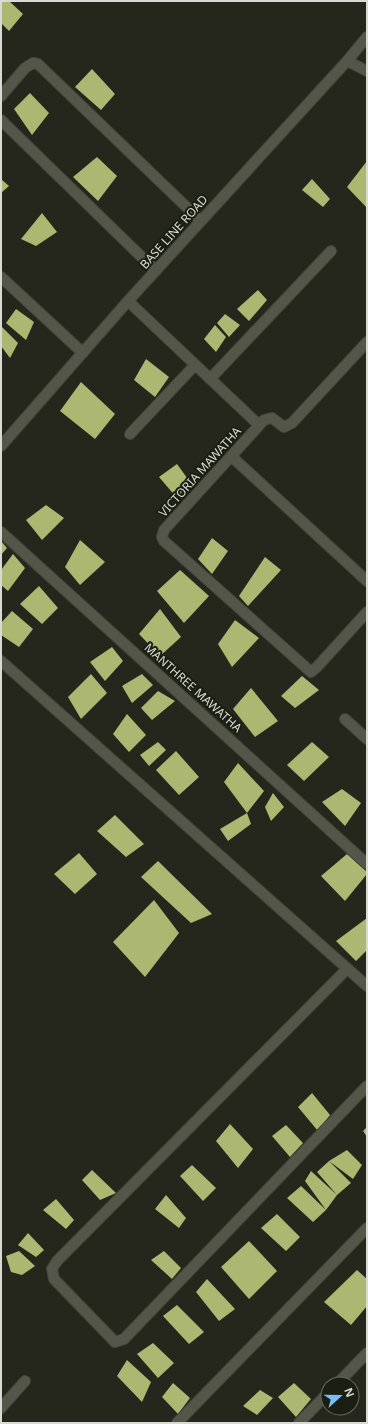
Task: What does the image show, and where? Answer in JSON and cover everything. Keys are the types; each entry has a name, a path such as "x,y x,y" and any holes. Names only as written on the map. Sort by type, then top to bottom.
{"street":[{"name":"BASE LINE ROAD","path":"1,446 128,301 347,61 367,37"},
{"path":"347,61 367,71"},
{"path":"1,96 25,68 33,63 38,64 201,221"},
{"path":"1,120 156,271"},
{"path":"210,379 331,251"},
{"path":"3,281 83,352"},
{"path":"128,301 259,425 264,420 272,418 284,427 292,423 367,342"},
{"path":"130,434 194,365"},
{"name":"VICTORIA MAWATHA","path":"259,425 164,530 162,537 164,541 311,672 367,612"},
{"path":"231,456 367,581"},
{"name":"MANTHREE MAWATHA","path":"1,532 367,864"},
{"path":"1,661 367,986"},
{"path":"345,719 367,739"},
{"path":"347,969 57,1261 52,1269 54,1279 115,1342 124,1339 367,1086"},
{"path":"177,1423 367,1228"},
{"path":"345,1376 367,1353"},
{"path":"1,1408 25,1381"},
{"path":"299,1423 320,1401"}],"building":[{"path":"1,1 9,1 23,14 9,31 1,23"},
{"path":"92,69 115,94 101,110 75,87"},
{"path":"30,93 49,113 32,135 14,109"},
{"path":"97,157 117,176 98,201 73,177"},
{"path":"367,161 367,208 347,187"},
{"path":"1,179 9,186 1,193"},
{"path":"312,179 330,199 323,207 302,190"},
{"path":"42,213 57,232 36,246 21,239"},
{"path":"258,290 267,300 249,321 237,309"},
{"path":"16,309 34,322 26,340 6,323"},
{"path":"225,314 240,325 229,337 217,323"},
{"path":"215,325 226,337 216,352 204,339"},
{"path":"1,326 18,343 10,358 1,346"},
{"path":"146,359 169,377 155,397 134,380"},
{"path":"81,382 115,414 95,439 60,411"},
{"path":"177,464 190,482 177,498 159,477"},
{"path":"46,505 64,518 42,540 26,520"},
{"path":"212,538 228,551 212,574 198,559"},
{"path":"80,540 105,562 80,585 65,567"},
{"path":"1,541 7,548 1,555"},
{"path":"13,554 25,568 8,591 1,585 1,570"},
{"path":"265,557 281,570 248,606 239,596"},
{"path":"180,570 209,596 184,623 157,591"},
{"path":"39,586 58,608 42,624 20,604"},
{"path":"160,609 181,637 160,656 139,634"},
{"path":"12,611 33,629 19,647 1,635 1,623"},
{"path":"235,620 259,638 232,667 218,644"},
{"path":"112,647 123,661 105,681 90,662"},
{"path":"91,674 107,693 81,719 68,697"},
{"path":"142,674 153,685 132,703 122,686"},
{"path":"302,676 319,690 295,708 281,696"},
{"path":"251,688 278,721 255,737 233,709"},
{"path":"158,691 175,701 152,720 141,708"},
{"path":"127,714 146,735 129,752 113,734"},
{"path":"158,742 166,750 149,766 140,755"},
{"path":"312,742 329,757 304,781 287,765"},
{"path":"176,751 199,777 179,795 156,770"},
{"path":"238,763 264,791 247,813 224,782"},
{"path":"342,789 361,803 345,826 322,802"},
{"path":"273,793 284,807 271,821 265,807"},
{"path":"247,813 251,824 228,841 220,829"},
{"path":"115,815 144,844 126,857 97,831"},
{"path":"79,853 97,874 75,894 54,874"},
{"path":"347,854 367,872 367,874 345,901 321,876"},
{"path":"158,861 212,914 191,923 141,877"},
{"path":"154,900 179,933 145,977 113,942"},
{"path":"367,918 367,950 356,961 336,941"},
{"path":"312,1093 330,1115 318,1131 298,1107"},
{"path":"230,1124 253,1149 238,1168 216,1141"},
{"path":"286,1125 303,1143 290,1157 272,1136"},
{"path":"367,1127 367,1137 363,1131"},
{"path":"347,1150 362,1165 353,1179 329,1161"},
{"path":"329,1161 351,1183 337,1195 317,1172"},
{"path":"192,1165 216,1188 203,1201 180,1176"},
{"path":"92,1170 116,1193 100,1200 82,1180"},
{"path":"311,1171 337,1195 326,1210 305,1181"},
{"path":"301,1186 326,1210 313,1222 287,1198"},
{"path":"166,1195 186,1218 179,1228 155,1209"},
{"path":"56,1199 74,1220 66,1229 43,1210"},
{"path":"277,1214 300,1237 286,1251 261,1228"},
{"path":"28,1233 44,1250 36,1257 18,1245"},
{"path":"249,1241 277,1271 249,1299 221,1267"},
{"path":"19,1251 35,1266 22,1275 11,1272 6,1256"},
{"path":"164,1251 181,1268 172,1279 151,1260"},
{"path":"357,1270 367,1279 367,1306 351,1325 324,1302"},
{"path":"207,1279 235,1309 219,1321 196,1292"},
{"path":"177,1305 204,1332 189,1344 163,1316"},
{"path":"153,1343 174,1363 158,1378 137,1354"},
{"path":"127,1360 151,1382 142,1402 117,1376"},
{"path":"173,1383 190,1398 178,1414 162,1397"},
{"path":"294,1383 311,1399 296,1417 278,1397"},
{"path":"260,1390 273,1398 257,1415 243,1406"}]}
